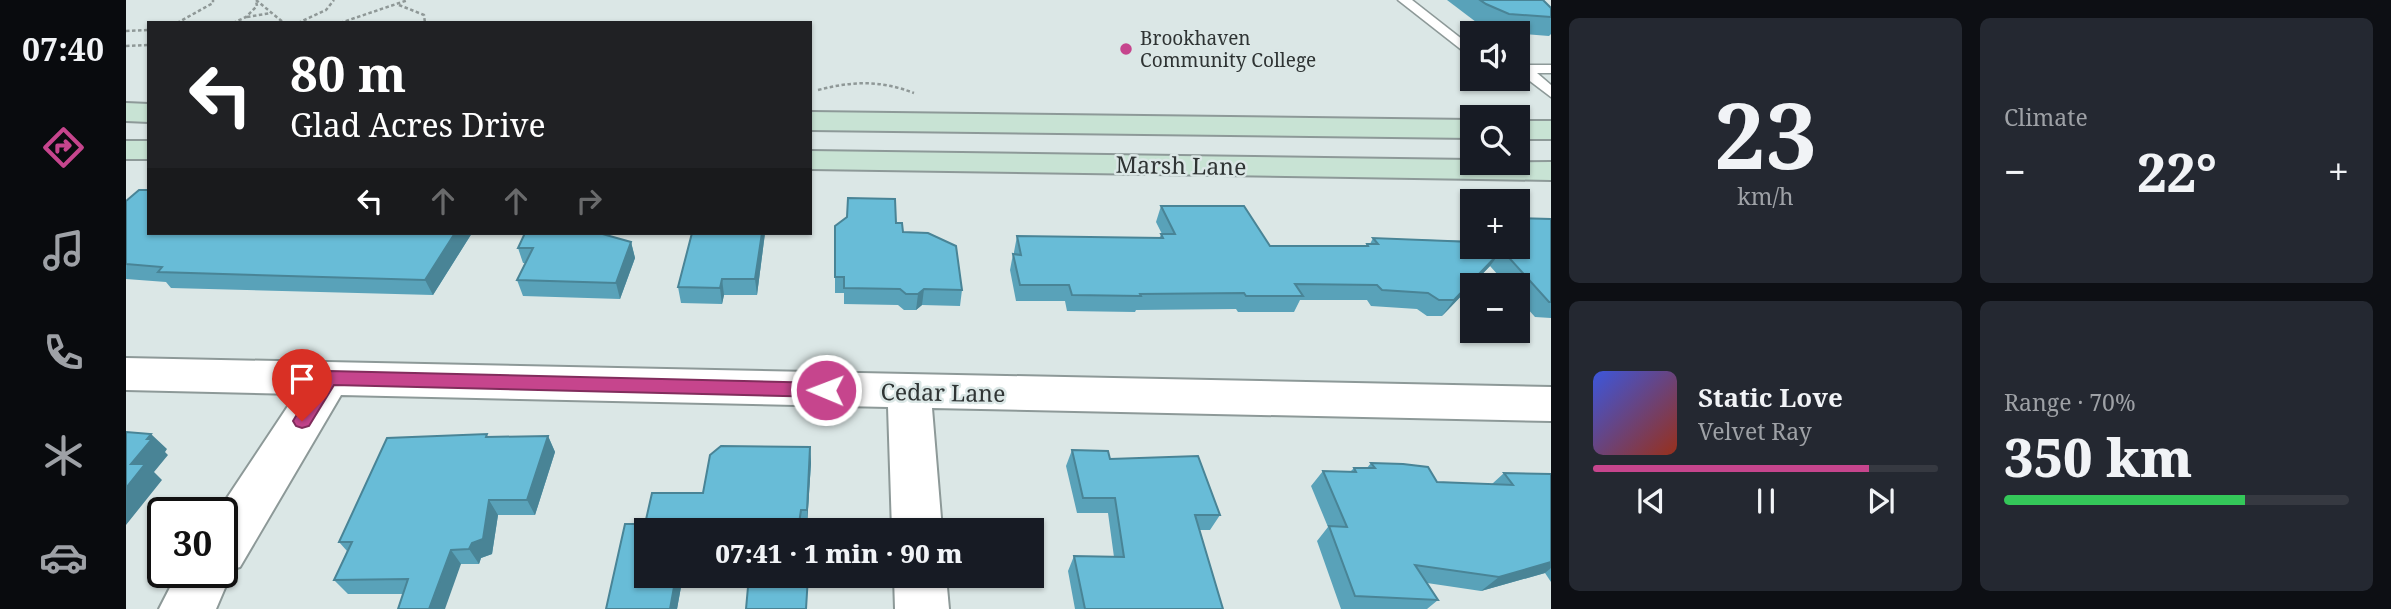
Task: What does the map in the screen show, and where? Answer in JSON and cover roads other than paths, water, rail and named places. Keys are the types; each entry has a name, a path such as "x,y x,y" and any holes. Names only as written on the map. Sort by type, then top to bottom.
{"main road":[{"path":"126,112 147,113"},
{"name":"Marsh Lane","path":"812,121 1460,130"},
{"path":"1530,130 1551,130"},
{"path":"126,150 147,150"},
{"name":"Marsh Lane","path":"812,160 1551,172"}],"street":[{"name":"Cedar Lane","path":"126,374 1551,404"},
{"path":"238,524 329,378"},
{"path":"909,392 917,518"},
{"path":"186,609 198,588"},
{"path":"921,588 922,609"}],"lane":[{"path":"1404,0 1460,44"},
{"path":"1530,68 1551,69"},
{"path":"1530,76 1551,92"}],"place":[{"name":"Brookhaven Community College","path":"1126,49"}]}
